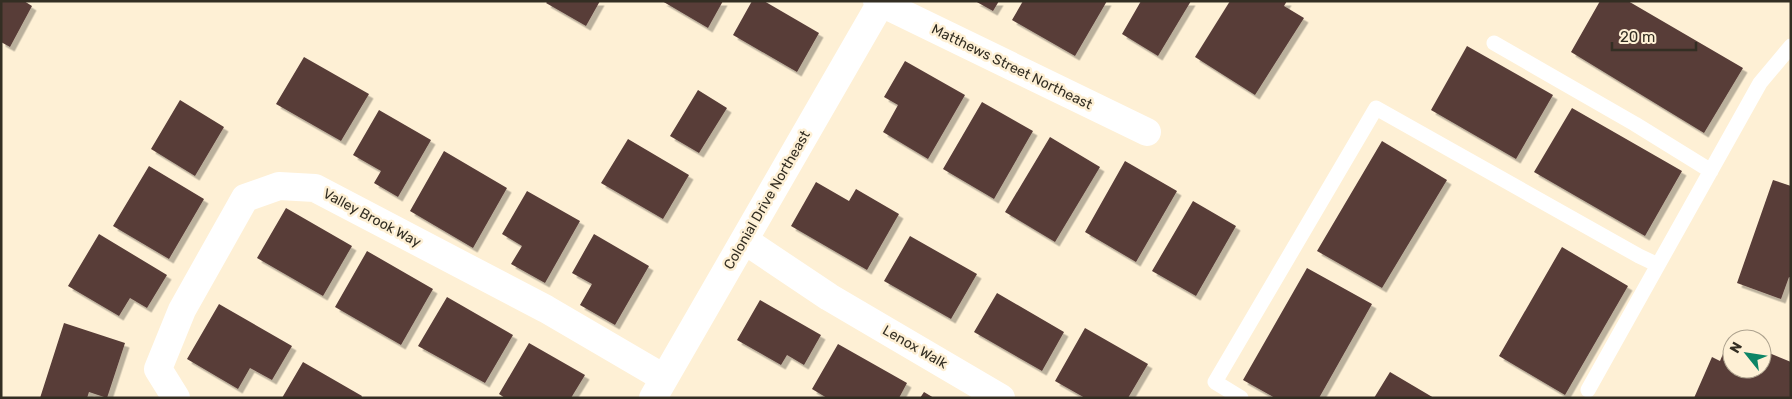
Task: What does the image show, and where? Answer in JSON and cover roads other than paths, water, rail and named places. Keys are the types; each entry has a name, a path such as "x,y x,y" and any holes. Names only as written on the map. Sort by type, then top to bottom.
{"street":[{"name":"Matthews Street Northeast","path":"880,2 1147,132"},
{"name":"Colonial Drive Northeast","path":"658,388 880,2"},
{"name":"Valley Brook Way","path":"176,398 158,369 182,310 245,198 279,186 315,188 546,309 658,388"},
{"name":"Lenox Walk","path":"744,240 830,297 1002,398"}],"lane":[{"path":"1494,43 1635,124 1712,171"},
{"path":"1588,390 1760,83 1791,46"},
{"path":"1241,398 1215,382 1376,108 1658,265"}]}
